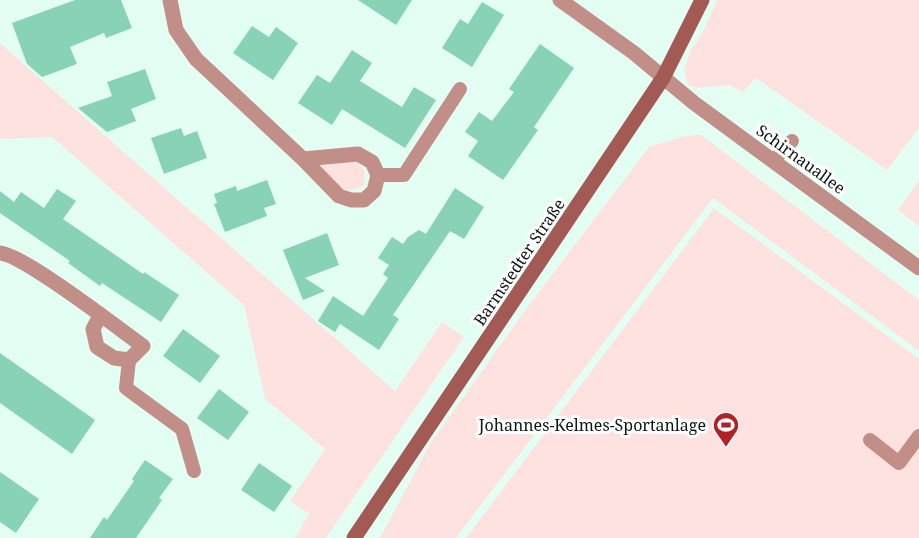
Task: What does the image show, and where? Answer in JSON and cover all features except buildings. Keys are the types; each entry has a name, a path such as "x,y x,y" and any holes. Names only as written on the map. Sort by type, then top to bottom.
{"main road":[{"name":"Barmstedter Straße","path":"354,538 663,78 702,0"}],"street":[{"path":"170,0 176,30 196,59 303,159 339,196 351,200 364,200 374,191 378,175 372,162 358,154 303,159"},
{"name":"Schirnauallee","path":"560,0 919,268"},
{"path":"0,254 6,254 33,268 143,346 129,360 114,358 97,346 93,330 100,316"}],"lane":[{"path":"378,175 404,175 460,89"},
{"path":"773,161 792,141"},
{"path":"129,360 126,388 182,429 194,471"},
{"path":"870,440 899,463 919,436"}],"shaded area":[{"path":"717,0 919,0 919,128 887,170 756,78 743,92 729,85 698,88 688,85 684,69 691,50 703,32"},
{"path":"0,43 395,391 442,322 464,337 326,538 295,538 309,514 290,501 325,449 265,399 244,305 52,137 0,139"},
{"path":"700,134 919,300 919,351 713,198 456,538 380,538 430,444 523,313 649,147"},
{"path":"357,162 364,170 365,183 349,191 339,187 318,164"},
{"path":"919,180 919,226 898,210"},
{"name":"Johannes-Kelmes-Sportanlage","path":"714,208 919,359 919,538 466,538"}],"place":[{"name":"Johannes-Kelmes-Sportanlage","path":"726,448"}]}
